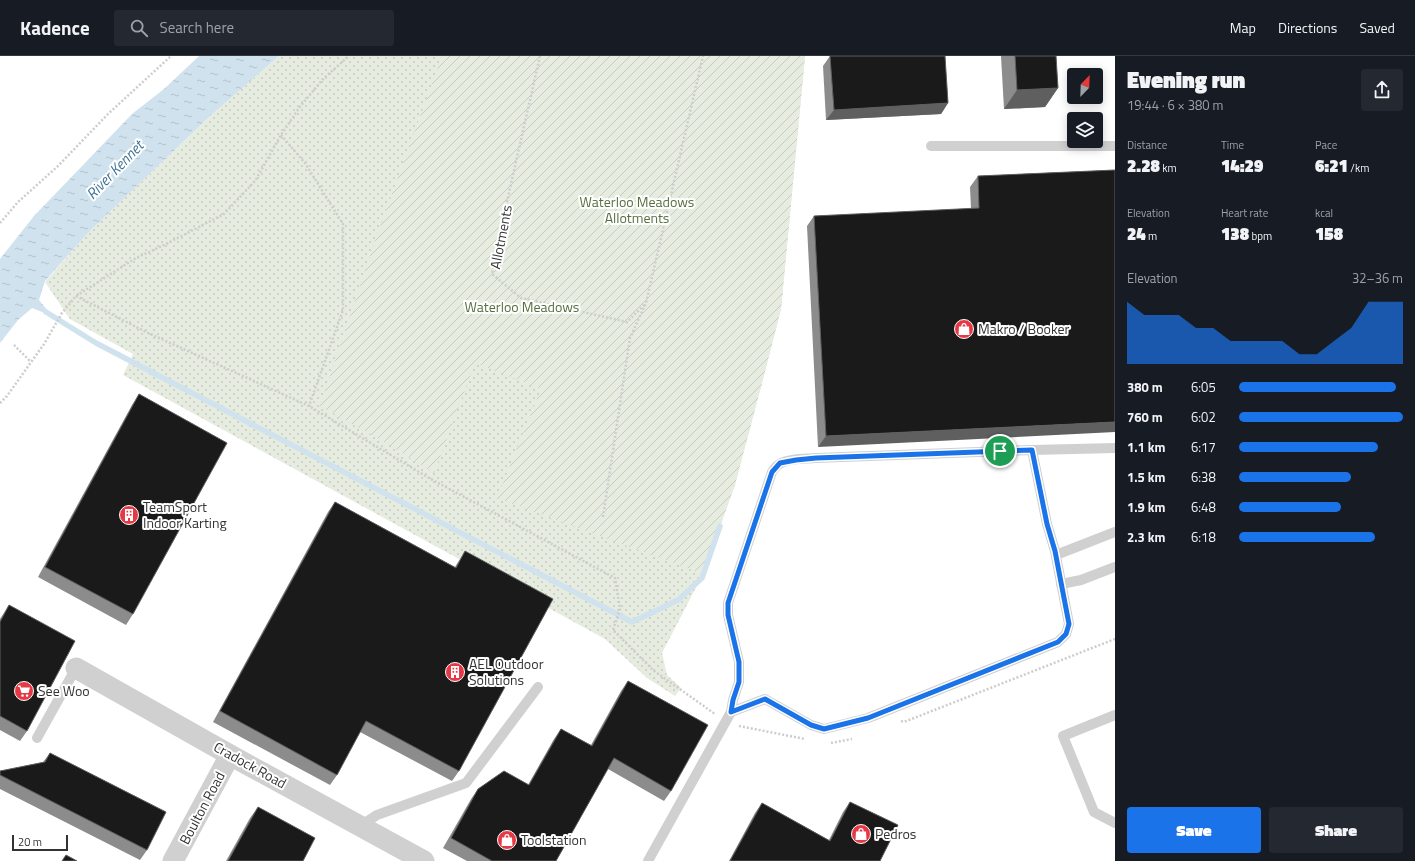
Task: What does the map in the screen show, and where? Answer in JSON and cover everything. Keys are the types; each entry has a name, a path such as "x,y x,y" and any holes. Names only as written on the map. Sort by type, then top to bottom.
{"street":[{"name":"Cradock Road","path":"76,668 230,755 424,861"},
{"name":"Boulton Road","path":"173,861 230,755"}],"lane":[{"path":"931,146 1115,146"},
{"path":"648,861 731,712 739,682 739,662 728,615 728,603 772,472 780,463 816,458 1115,448"},
{"path":"731,712 765,699 811,725 824,729 868,718 1058,642 1066,634 1069,624 1056,555 1047,524 1032,450"},
{"path":"1056,555 1115,532"},
{"path":"1061,584 1081,580 1115,567"},
{"path":"37,738 76,668"},
{"path":"360,826 377,815 466,783 538,687"},
{"path":"1115,715 1063,736 1094,812 1115,823"}],"path":[{"path":"0,223 18,202 58,166 108,114 171,56"},
{"path":"0,403 7,396 44,344 62,313 76,296 136,258 224,214 255,181 281,135 299,108 323,79 349,56"},
{"name":"Allotments","path":"540,56 492,274 521,298 627,322 646,303"},
{"path":"603,517 630,338 646,303 703,56"},
{"path":"281,135 305,163 343,224 343,310 309,406"},
{"path":"76,296 146,332 309,406 429,478 615,578 620,609 613,630 653,670 712,712"},
{"path":"14,345 31,362"}],"green space":[{"name":"Waterloo Meadows","path":"279,56 805,56 781,309 735,485 703,574 662,653 667,675 681,688 675,696 647,678 605,639 123,375 133,354 70,319 45,282 89,232 208,118"},
{"name":"Waterloo Meadows Allotments","path":"442,56 805,56 781,309 735,484 703,574 497,498 541,389 475,363 434,473 386,443 320,406 376,238"}],"water":[{"name":"River Kennet","path":"199,56 279,56 208,118 89,232 45,281 39,300 52,316 32,308 18,320 0,343 0,259 34,216 132,114 164,89"}],"building":[{"path":"830,56 945,56 948,103 834,110"},
{"path":"1015,56 1056,56 1058,88 1017,90"},
{"name":"Makro / Booker","path":"1115,170 1115,422 826,436 814,216 979,208 978,176"},
{"name":"TeamSport Indoor Karting","path":"139,394 227,443 133,614 45,567"},
{"path":"335,502 456,568 465,551 553,599 459,771 366,721 337,775 220,711"},
{"name":"See Woo","path":"9,605 75,641 27,731 0,716 0,622"},
{"path":"628,681 708,725 671,791 614,758 556,861 492,861 451,838 478,789 504,771 529,785 561,729 592,746"},
{"path":"50,753 166,812 147,850 0,775 0,771 45,762"},
{"path":"850,802 898,825 880,861 730,861 762,803 830,841"},
{"path":"258,807 315,838 303,861 228,861"},
{"path":"66,855 77,861 62,861"}],"waterway":[{"path":"46,312 96,343 632,622 678,600 702,578 720,526"}],"place":[{"name":"Makro / Booker","path":"964,329"},
{"name":"TeamSport Indoor Karting","path":"129,515"},
{"name":"AEL Outdoor Solutions","path":"455,672"},
{"name":"See Woo","path":"24,691"},
{"name":"Pedros","path":"861,834"},
{"name":"Toolstation","path":"507,840"}],"route":[{"path":"1032,450 1047,524 1055,551 1069,624 1066,634 1058,642 868,718 824,729 811,725 765,699 731,712 739,682 739,662 728,615 728,603 772,472 780,463 816,458 1000,451 1032,450"}]}
